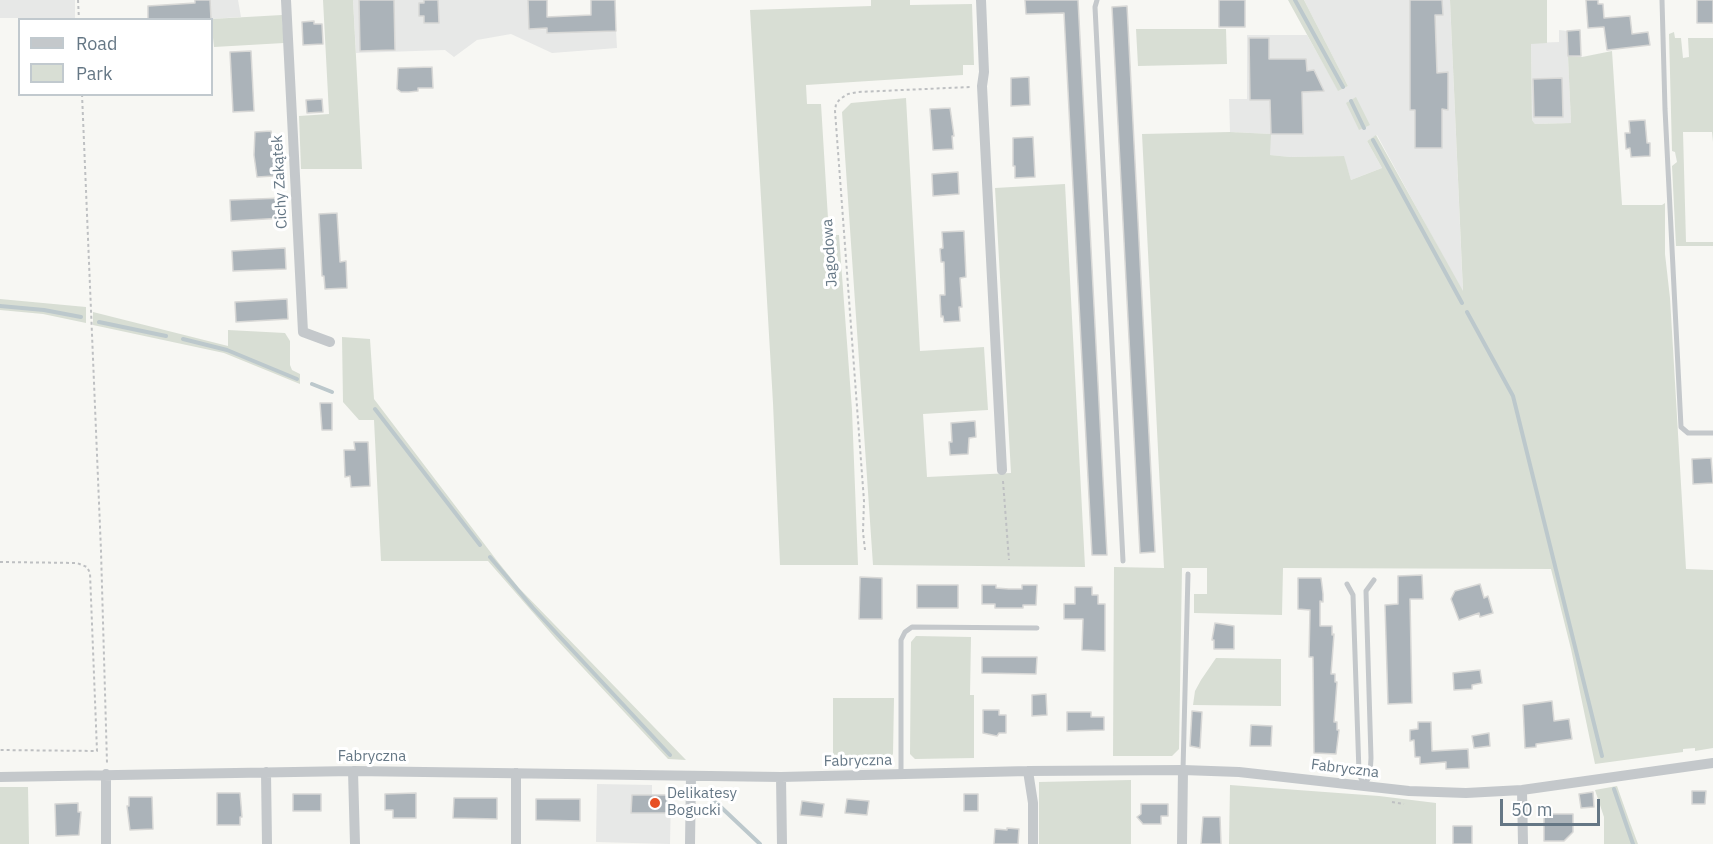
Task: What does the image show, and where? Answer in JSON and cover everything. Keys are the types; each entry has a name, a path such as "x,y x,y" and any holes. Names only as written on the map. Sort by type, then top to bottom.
{"street":[{"name":"Cichy Zakątek","path":"286,0 303,332 330,342"},
{"path":"981,0 984,72 982,86 1002,470"},
{"name":"Fabryczna","path":"0,777 106,769 266,772 516,772 781,777 1183,770 1239,772 1436,793 1522,790 1713,763"},
{"path":"106,769 106,844"},
{"path":"1182,844 1183,770"},
{"path":"353,771 355,844"},
{"path":"1028,771 1033,803 1033,844"},
{"path":"266,772 267,844"},
{"path":"516,772 516,844"},
{"path":"690,844 691,776"},
{"path":"781,777 782,844"},
{"path":"1522,790 1523,844"}],"lane":[{"path":"1097,0 1095,7 1123,561"},
{"path":"1662,0 1665,109 1681,427 1688,433 1713,434"},
{"path":"1183,770 1188,574"},
{"path":"1364,786 1370,775 1371,758 1366,591 1374,580"},
{"path":"1347,584 1353,595 1359,773 1364,786"},
{"path":"901,775 901,640 905,633 912,627 1037,628"}],"path":[{"path":"78,0 79,18"},
{"name":"Jagodowa","path":"865,550 864,501 836,104 848,94 858,92 982,86"},
{"path":"82,96 101,550 106,769"},
{"path":"1002,470 1009,560"},
{"path":"0,562 77,563 87,567 90,573 97,751 0,750"}],"shaded area":[{"path":"0,0 75,0 75,18 0,18"},
{"path":"210,0 238,0 241,17 211,18"},
{"path":"353,0 528,0 530,29 616,31 617,48 552,53 511,34 477,40 454,57 445,50 356,53"},
{"path":"1304,0 1450,0 1463,293 1377,135 1367,141 1382,168 1351,180 1343,156 1270,155 1270,134 1230,132 1229,99 1247,99 1247,35 1307,35 1338,90 1348,86"},
{"path":"1559,30 1567,31 1571,123 1535,124 1532,120 1531,43 1559,42"},
{"path":"597,784 652,785 652,795 671,795 670,844 596,842"}],"green space":[{"path":"323,0 353,0 362,169 301,169 299,116 329,114"},
{"path":"871,0 910,0 910,5 972,4 974,65 963,65 963,75 806,85 807,104 821,104 829,235 839,235 852,410 858,565 780,565 750,10 871,6"},
{"path":"1288,0 1304,0 1348,86 1338,91"},
{"path":"1450,0 1547,0 1547,43 1531,44 1532,120 1535,124 1571,123 1568,56 1582,57 1612,51 1622,205 1662,205 1665,203 1665,254 1670,298 1686,569 1713,570 1713,748 1695,751 1695,748 1683,749 1683,752 1595,764 1571,649 1551,569 1283,568 1282,615 1194,613 1194,594 1207,594 1207,568 1182,568 1179,749 1172,756 1113,756 1114,567 1164,568 1142,134 1230,132 1271,134 1270,155 1344,156 1351,180 1382,168 1367,141 1376,135 1463,291"},
{"path":"282,15 284,43 214,47 213,19"},
{"path":"1136,29 1226,29 1227,64 1138,66"},
{"path":"1674,32 1675,38 1681,38 1683,58 1689,57 1688,38 1713,38 1713,142 1712,132 1683,132 1686,242 1713,242 1713,246 1676,246 1672,166 1677,162 1675,152 1672,151 1669,34"},
{"path":"1356,97 1370,125 1359,130 1346,103"},
{"path":"906,98 920,351 984,347 988,410 923,414 927,477 1011,473 995,188 1065,184 1085,567 873,565 842,112 851,103"},
{"path":"0,299 86,307 86,323 43,314 0,310"},
{"path":"93,312 228,346 228,330 285,333 290,341 290,365 292,370 300,374 300,384 224,353 93,325"},
{"path":"342,337 370,339 374,399 519,588 686,760 668,759 556,639 488,561 381,561 374,420 359,420 343,402"},
{"path":"916,636 971,637 970,695 974,695 974,758 915,759 910,754 911,642"},
{"path":"1216,658 1281,659 1281,706 1193,705 1195,691"},
{"path":"833,698 894,698 893,754 887,761 833,762"},
{"path":"1131,780 1131,844 1039,844 1039,782"},
{"path":"1230,785 1379,796 1436,803 1436,844 1229,844"},
{"path":"1617,786 1638,844 1604,844 1604,817 1595,790"},
{"path":"0,787 28,787 29,844 0,844"}],"building":[{"path":"195,0 210,0 211,18 148,18 148,6 195,3"},
{"path":"359,0 394,0 395,50 360,51"},
{"path":"424,0 438,0 439,23 424,23 424,16 419,16 419,3 424,3"},
{"path":"528,0 547,0 547,17 591,15 591,0 615,0 616,31 547,33 547,28 529,29"},
{"path":"1025,0 1078,0 1107,555 1092,555 1064,13 1026,14"},
{"path":"1219,0 1245,0 1245,27 1219,27"},
{"path":"1410,0 1442,0 1443,15 1435,15 1437,73 1448,72 1448,110 1442,109 1442,148 1415,148 1415,110 1410,110"},
{"path":"1586,0 1598,0 1598,4 1603,4 1604,18 1630,16 1632,34 1648,32 1650,45 1607,50 1604,27 1588,28"},
{"path":"1697,0 1713,0 1713,23 1697,23"},
{"path":"1127,6 1155,552 1140,553 1112,7"},
{"path":"314,21 314,24 322,24 323,44 303,45 302,22"},
{"path":"1580,30 1581,56 1568,56 1567,31"},
{"path":"1249,38 1269,38 1269,59 1306,59 1307,71 1314,70 1324,91 1302,92 1303,134 1271,134 1270,100 1250,100"},
{"path":"251,51 254,111 233,112 230,52"},
{"path":"432,67 433,88 418,88 418,91 409,92 401,92 397,89 398,68"},
{"path":"1029,77 1030,105 1011,106 1011,78"},
{"path":"1562,78 1563,117 1534,117 1533,79"},
{"path":"322,99 323,112 307,113 306,100"},
{"path":"950,108 954,136 952,136 953,149 933,150 930,109"},
{"path":"1645,120 1650,156 1631,157 1630,148 1626,149 1625,133 1630,133 1629,121"},
{"path":"271,131 272,138 274,138 274,176 257,177 254,155 255,132"},
{"path":"1033,137 1035,177 1015,178 1013,138"},
{"path":"958,172 959,194 933,196 932,174"},
{"path":"282,198 283,218 231,221 230,200"},
{"path":"337,213 340,262 346,261 347,288 325,289 324,276 322,276 319,214"},
{"path":"964,231 966,277 960,278 962,307 959,307 960,321 944,322 943,316 941,317 940,295 945,295 944,262 941,262 940,249 943,248 942,232"},
{"path":"285,248 286,269 233,271 232,251"},
{"path":"287,299 288,319 236,322 235,302"},
{"path":"320,403 332,403 332,430 322,430"},
{"path":"975,421 976,437 969,438 968,454 950,455 951,423"},
{"path":"354,442 368,442 370,486 351,487 350,476 345,477 344,450 355,450"},
{"path":"1711,458 1713,483 1693,484 1692,459"},
{"path":"1422,575 1423,599 1410,599 1412,703 1388,704 1385,605 1398,604 1398,576"},
{"path":"860,577 882,578 882,619 859,619"},
{"path":"1298,578 1321,578 1323,602 1320,601 1320,626 1332,626 1332,635 1334,634 1331,674 1335,674 1335,682 1337,682 1334,722 1337,722 1337,730 1339,730 1336,754 1314,753 1313,657 1309,657 1310,610 1298,609"},
{"path":"1480,584 1484,598 1488,596 1493,613 1480,617 1479,613 1459,620 1451,599 1455,591"},
{"path":"917,585 958,585 958,608 917,608"},
{"path":"982,585 1022,589 1022,585 1037,585 1036,605 1023,605 1023,608 995,608 995,604 982,604"},
{"path":"1075,587 1092,587 1092,595 1098,595 1098,604 1105,604 1105,651 1082,650 1083,619 1064,619 1064,604 1075,604"},
{"path":"1215,623 1234,626 1234,649 1214,649 1214,640 1212,640"},
{"path":"982,657 1037,657 1036,674 982,673"},
{"path":"1480,670 1482,683 1472,685 1472,689 1454,690 1453,673"},
{"path":"1046,694 1047,715 1032,716 1032,695"},
{"path":"1552,701 1554,721 1569,719 1572,739 1536,744 1536,747 1525,748 1523,705"},
{"path":"983,710 999,710 999,715 1006,715 1006,733 999,733 997,736 983,733"},
{"path":"1192,711 1202,712 1200,748 1190,746"},
{"path":"1067,712 1091,712 1091,717 1104,717 1104,730 1067,731"},
{"path":"1418,722 1431,722 1432,751 1468,749 1469,768 1446,769 1446,762 1420,764 1420,757 1415,757 1414,740 1410,741 1410,730 1418,729"},
{"path":"1251,725 1272,726 1271,746 1250,746"},
{"path":"1489,733 1490,746 1474,748 1472,736"},
{"path":"1692,791 1706,791 1705,804 1692,804"},
{"path":"1593,792 1594,807 1581,808 1579,794"},
{"path":"217,793 240,793 242,817 240,817 240,825 217,825"},
{"path":"416,793 416,818 393,818 393,810 385,810 385,794"},
{"path":"293,794 321,794 321,811 293,811"},
{"path":"964,794 978,794 978,811 964,811"},
{"path":"632,795 671,795 671,813 631,813"},
{"path":"129,797 152,797 153,829 130,830 127,806 129,806"},
{"path":"454,798 497,798 497,819 453,818"},
{"path":"536,799 580,799 580,821 536,820"},
{"path":"847,799 869,801 867,815 845,813"},
{"path":"802,801 824,804 822,817 800,815"},
{"path":"78,803 78,812 81,812 79,835 56,836 55,804"},
{"path":"1141,804 1168,804 1168,816 1161,816 1161,824 1143,824 1137,817 1141,814"},
{"path":"1544,814 1573,814 1573,832 1564,841 1544,841"},
{"path":"1203,817 1220,817 1221,844 1201,844"},
{"path":"1453,826 1472,826 1472,844 1453,844"},
{"path":"1007,828 1019,829 1018,844 994,844 995,829 1007,830"}],"waterway":[{"path":"1295,0 1343,87"},
{"path":"1351,101 1364,128"},
{"path":"1373,140 1462,303"},
{"path":"0,306 44,310 81,317"},
{"path":"1467,312 1513,396 1602,756"},
{"path":"99,322 166,336"},
{"path":"183,339 227,350 297,379"},
{"path":"312,384 332,392"},
{"path":"375,409 480,545"},
{"path":"490,557 533,608 670,755"},
{"path":"1614,789 1633,844"},
{"path":"706,793 760,844"}],"place":[{"name":"Delikatesy Bogucki","path":"655,803"}]}
